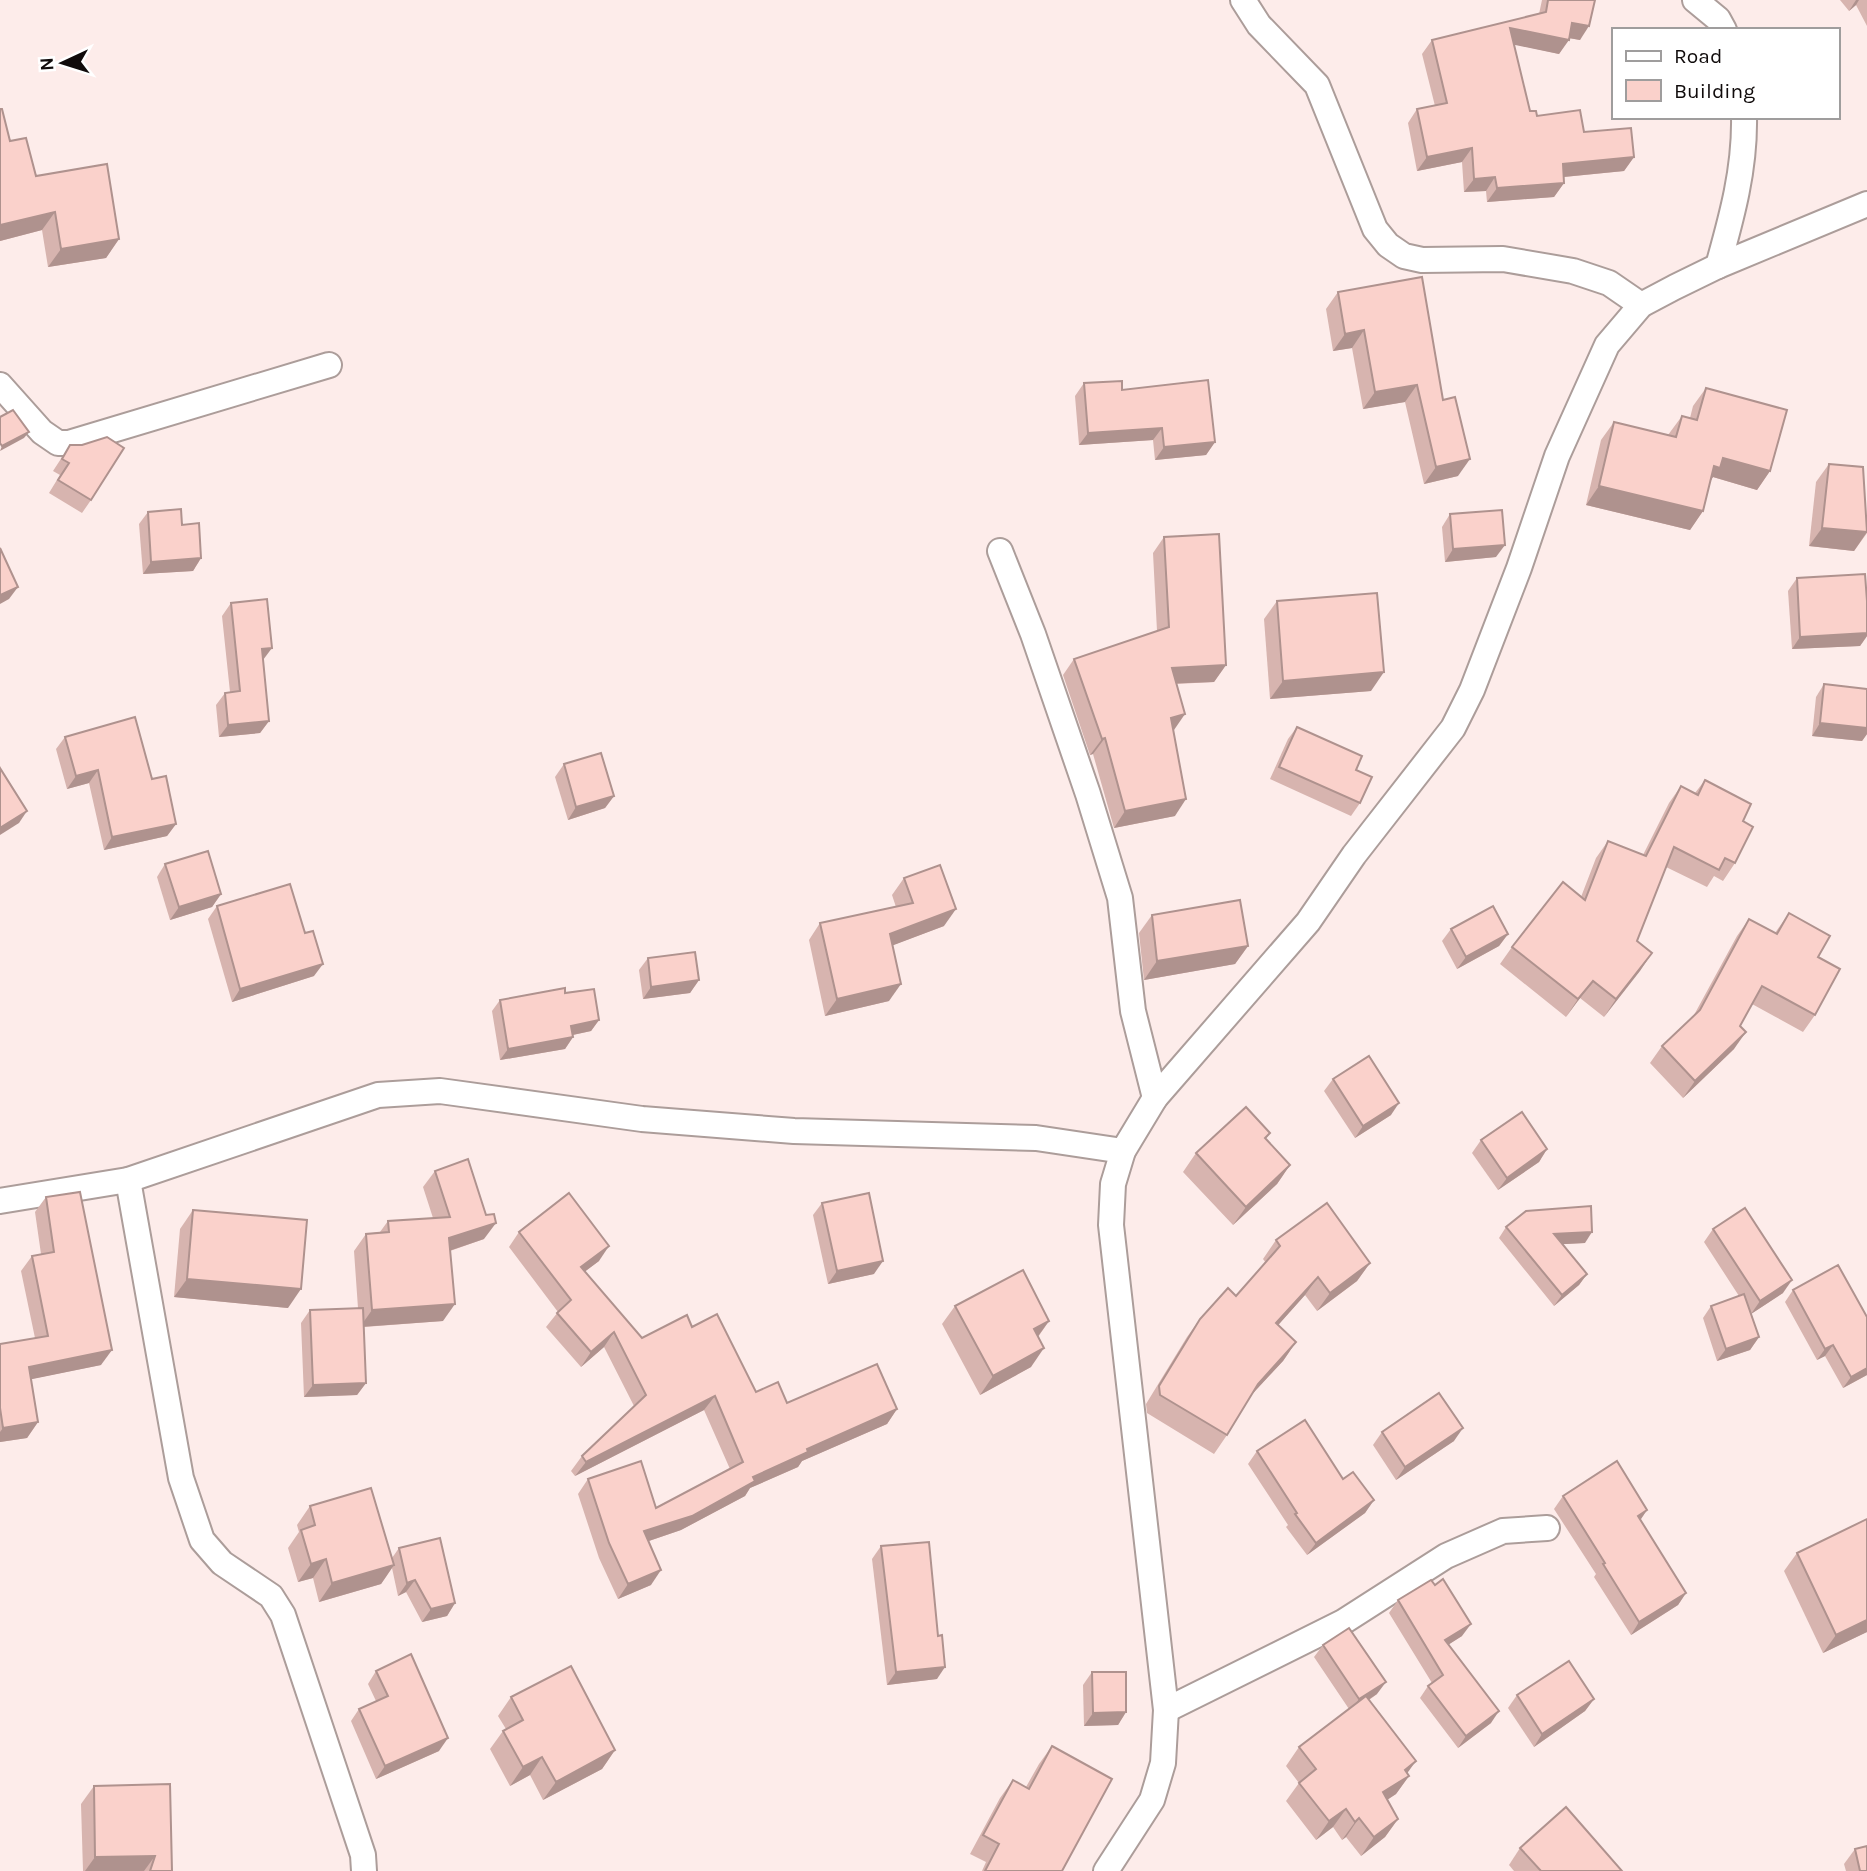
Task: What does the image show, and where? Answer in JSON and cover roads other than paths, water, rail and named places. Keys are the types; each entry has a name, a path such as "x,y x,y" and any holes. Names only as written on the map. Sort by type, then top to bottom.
{"street":[{"path":"1243,0 1259,25 1317,85 1375,229 1388,245 1404,256 1422,260 1503,259 1573,271 1609,283 1641,305"},
{"path":"1695,0 1718,19 1723,28"},
{"path":"1718,266 1738,194 1745,147 1744,119"},
{"path":"1106,1871 1152,1800 1163,1763 1166,1710 1111,1225 1113,1184 1123,1151 1156,1098 1272,966 1452,727 1472,691 1519,568 1557,456 1607,345 1641,305 1718,266 1867,204"},
{"path":"0,385 9,409 58,443 69,443 329,365"},
{"path":"1000,551 1033,634 1088,794 1120,898 1133,1011 1156,1098"},
{"path":"0,1201 128,1180 378,1096 440,1091 642,1119 794,1131 1036,1138 1123,1151"},
{"path":"128,1180 181,1478 202,1540 222,1563 271,1596 283,1615 363,1855 364,1871"},
{"path":"1166,1710 1343,1622 1446,1556 1503,1531 1547,1528"}]}
